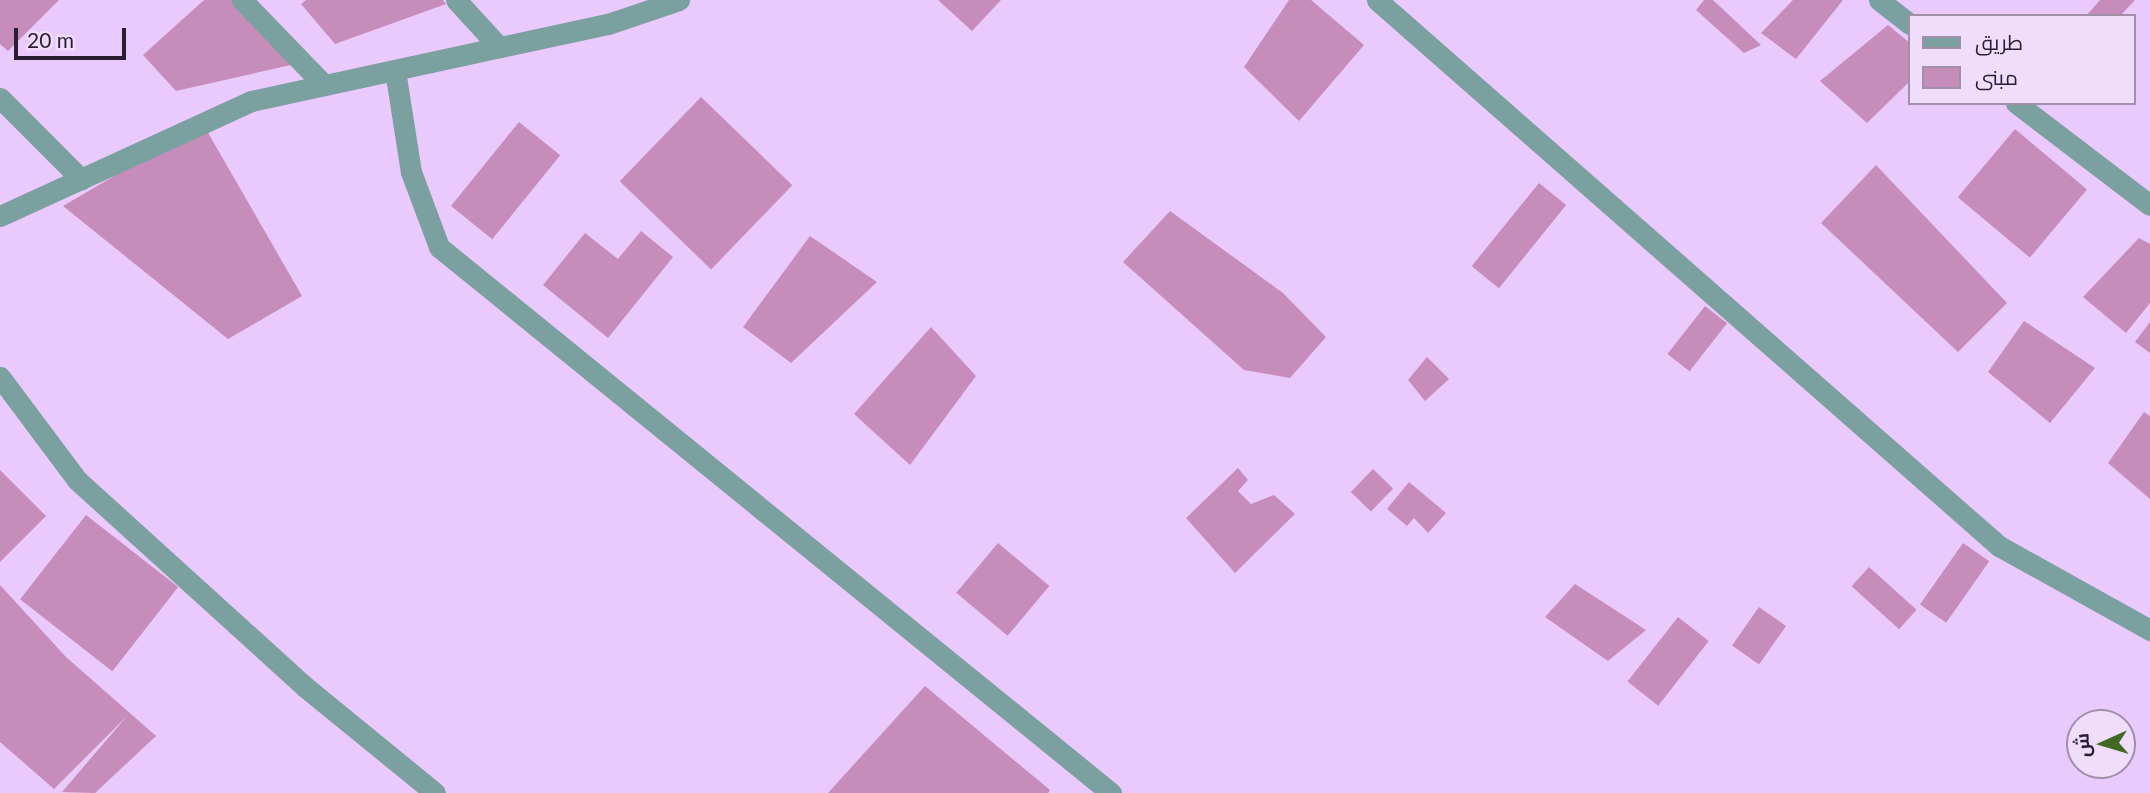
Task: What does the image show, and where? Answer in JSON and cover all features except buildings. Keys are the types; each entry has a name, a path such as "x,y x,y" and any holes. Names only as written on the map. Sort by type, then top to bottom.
{"street":[{"path":"242,0 324,85"},
{"path":"456,0 499,47"},
{"path":"0,216 251,101 499,47 679,0"},
{"path":"1377,0 1999,546 2150,630"},
{"path":"1879,0 1909,23"},
{"path":"395,70 411,172 439,247 1111,793"},
{"path":"0,98 81,178"},
{"path":"2019,105 2150,205"},
{"path":"0,377 77,480 304,686 435,793"}]}
